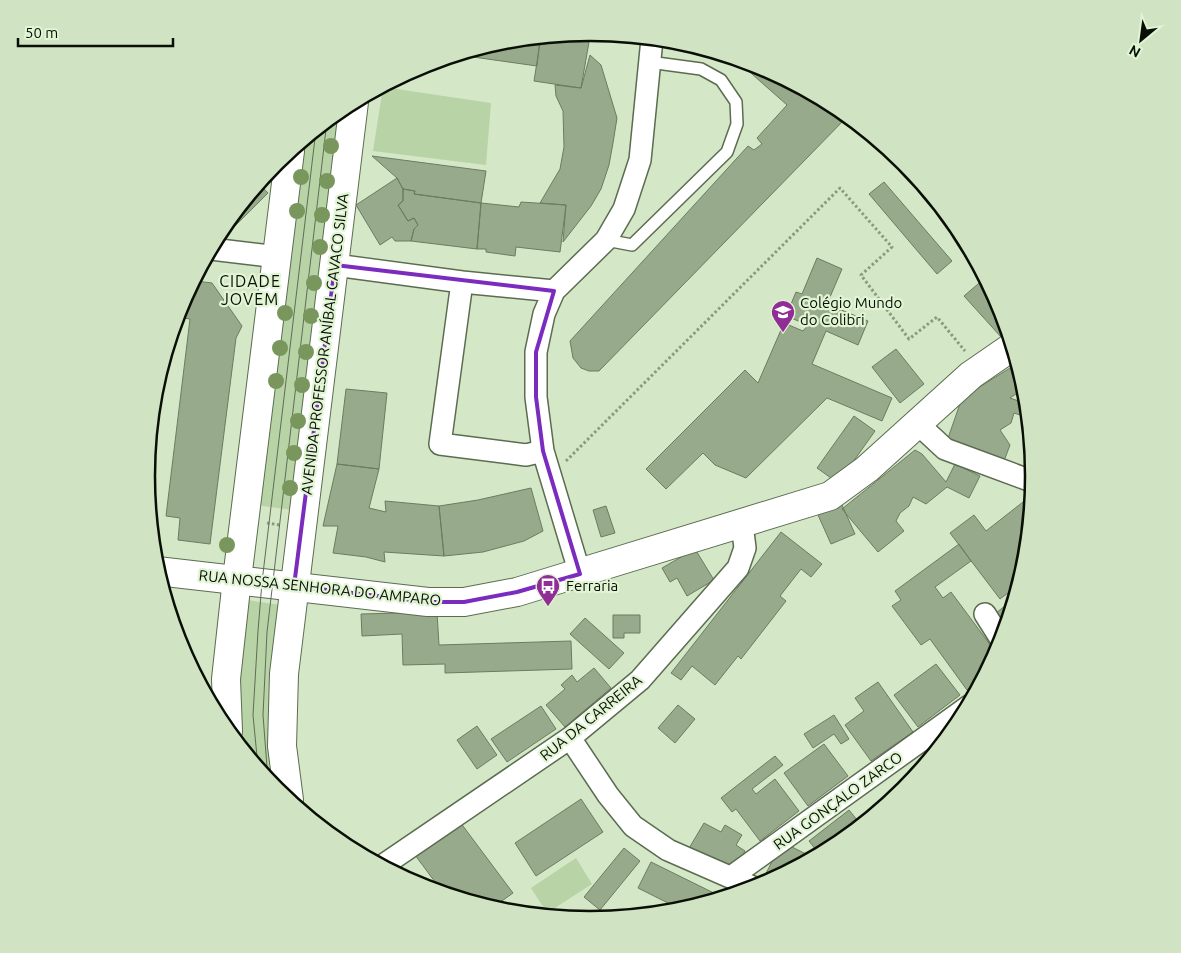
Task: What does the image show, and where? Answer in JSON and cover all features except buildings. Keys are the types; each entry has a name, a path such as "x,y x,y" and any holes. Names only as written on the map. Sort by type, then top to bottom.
{"main road":[{"name":"AVENIDA PROFESSOR ANÍBAL CAVACO SILVA","path":"287,787 282,746 284,674 353,113"},
{"path":"227,715 226,679 237,579 289,164"},
{"name":"RUA NOSSA SENHORA DO AMPARO","path":"166,572 428,602 464,602 517,592 830,496 866,469 980,368 1007,350"}],"street":[{"path":"580,574 543,452 536,397 536,352 544,314 554,291 606,240 624,209 640,160 651,46"},
{"path":"220,250 278,257"},
{"path":"335,265 462,282 554,291"},
{"path":"462,282 440,444 526,455 543,452"},
{"path":"918,424 945,449 1026,479"},
{"name":"RUA DA CARREIRA","path":"388,862 570,738 640,680 738,568 745,548 742,524"},
{"path":"985,614 997,633"},
{"name":"RUA GONÇALO ZARCO","path":"731,877 952,718"},
{"path":"570,738 608,795 633,826 668,850 745,883"}],"lane":[{"path":"606,240 632,245 727,152 737,124 736,102 721,80 701,69 649,62"}],"path":[{"path":"550,478 840,188 892,247 861,275 909,338 937,317 980,368"},
{"path":"264,522 286,526"}],"highlighted area":[{"path":"335,265 554,291 536,352 536,397 543,451 580,574 517,592 464,602 428,602 294,586"}],"green space":[{"path":"393,89 491,103 486,165 373,151 382,95"},
{"path":"337,123 292,510 256,505 301,152"},
{"path":"248,600 280,605 276,777 242,736 239,682"},
{"path":"576,858 592,884 552,910 545,909 531,888"}],"tram line":[{"path":"267,767 263,715 267,632 326,131"},
{"path":"257,756 253,715 262,582 315,140"}],"place":[{"name":"Colégio Mundo do Colibri","path":"783,333"},
{"name":"Ferraria","path":"548,607"}],"district":[{"name":"CIDADE JOVEM","path":"250,290"}]}
